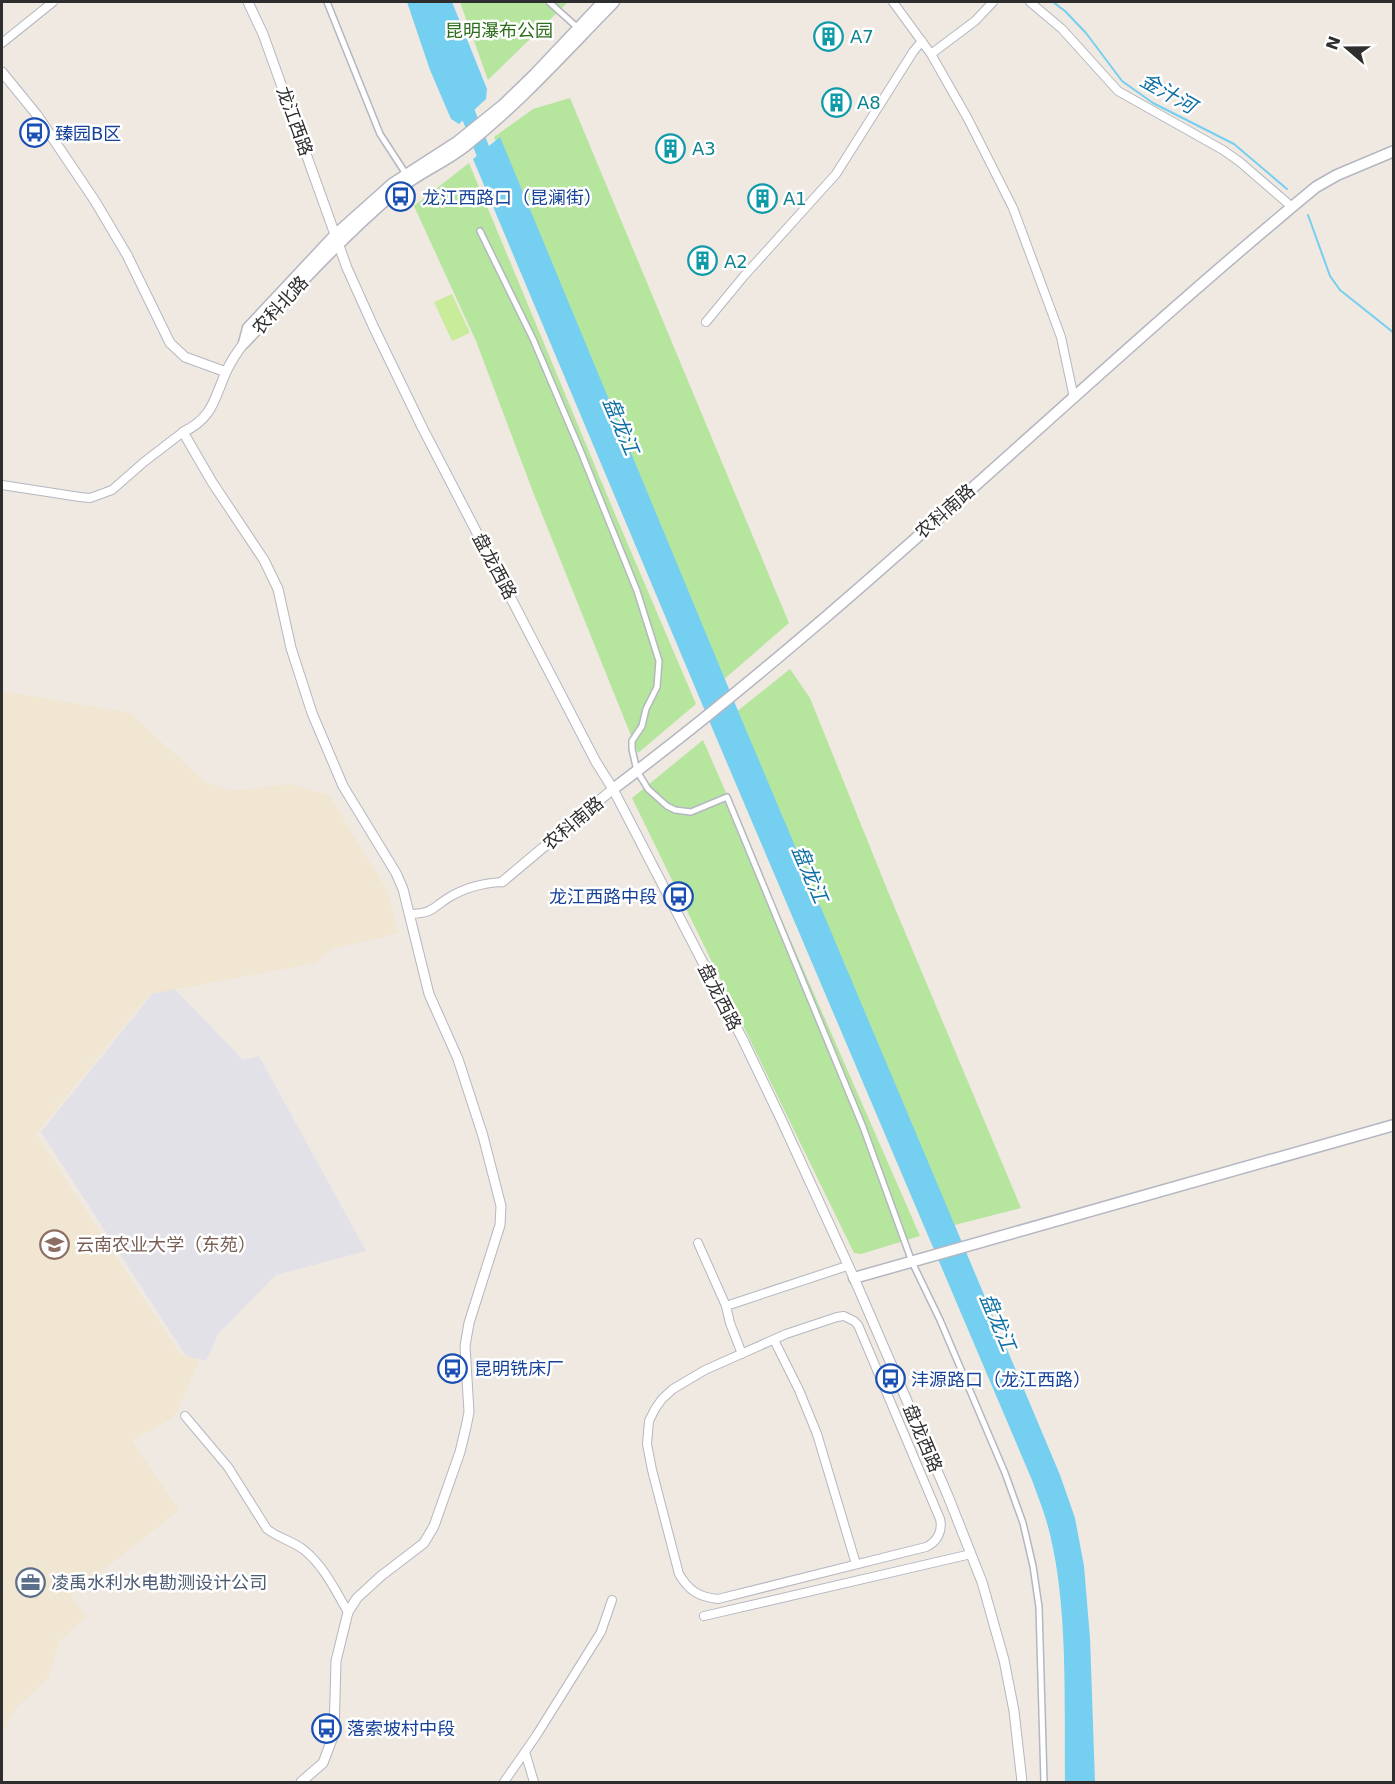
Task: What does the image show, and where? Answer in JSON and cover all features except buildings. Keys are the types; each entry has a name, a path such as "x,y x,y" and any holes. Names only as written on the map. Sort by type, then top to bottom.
{"main road":[{"path":"505,108 603,2"},
{"path":"459,146 540,80 614,2"},
{"name":"农科北路","path":"338,238 397,190 459,146"},
{"name":"农科北路","path":"244,343 248,328 406,174 459,146"},
{"name":"农科南路","path":"613,789 749,682 1316,187 1337,175 1394,151"},
{"path":"854,1278 1394,1125"}],"street":[{"path":"2,43 53,2"},
{"name":"龙江西路","path":"248,2 263,34 338,238"},
{"path":"327,2 380,134 406,174"},
{"path":"549,2 578,28"},
{"path":"893,2 922,41 968,119 1013,208 1061,337 1074,398"},
{"path":"930,54 975,21 993,2"},
{"path":"1030,2 1062,30 1118,91 1240,162 1292,207"},
{"path":"706,322 744,276 836,174 922,41"},
{"path":"2,72 37,116 95,201 127,255 170,343 185,357 226,372"},
{"path":"480,231 533,339 581,452 637,591 659,661 657,687 646,709 642,726 632,741 637,771 648,789 675,810 691,812 727,797 863,1127 912,1262 1005,1473 1023,1523 1039,1607 1044,1782"},
{"name":"盘龙西路","path":"338,238 347,268 406,395 743,1040 854,1278 948,1496 982,1582 1004,1660 1014,1711 1022,1782"},
{"path":"2,485 90,498 112,490 144,462 205,418 217,398 234,355 244,343"},
{"path":"183,432 212,482 264,560 278,589 291,648 312,712 343,786 403,888 429,994 458,1059 483,1136 501,1206 500,1225 469,1323 465,1346 469,1412 460,1452 434,1526 424,1543 381,1576 357,1598 348,1612 336,1661 334,1734 323,1763 301,1782"},
{"name":"农科南路","path":"502,882 613,789"},
{"path":"410,914 431,911 448,898 482,884 502,882"},
{"path":"698,1243 726,1306 742,1354"},
{"path":"726,1306 848,1266"},
{"path":"837,1317 854,1321 940,1519 941,1530 930,1545 718,1599 700,1596 685,1584 680,1574 652,1470 647,1444 649,1421 662,1399 673,1389 705,1370 742,1354 837,1317"},
{"path":"774,1340 799,1390 817,1434 856,1564"},
{"path":"185,1416 228,1467 267,1529 274,1535 302,1548 318,1563 348,1612"},
{"path":"704,1616 971,1554"},
{"path":"504,1782 601,1632 612,1600"},
{"path":"525,1752 534,1782"}],"shaded area":[{"name":"云南农业大学（东苑）","path":"2,691 130,713 205,782 233,791 289,784 329,795 388,892 398,933 332,949 316,963 150,994 36,1134 180,1354 199,1360 175,1416 132,1441 179,1510 71,1596 86,1617 59,1641 49,1677 16,1708 2,1734"},
{"path":"172,986 243,1060 259,1056 366,1251 276,1275 218,1334 206,1361 186,1356 41,1132 156,989"}],"green space":[{"name":"昆明瀑布公园","path":"460,2 568,2 488,80"},
{"path":"570,98 789,623 722,681 494,137 533,109"},
{"path":"469,163 696,704 638,753 533,492 476,341 414,206"},
{"path":"452,294 470,333 452,341 434,302"},
{"path":"790,669 810,698 889,894 1021,1208 951,1226 735,713"},
{"path":"703,740 920,1236 861,1254 854,1253 632,798"}],"water":[{"path":"407,2 452,2 487,89 486,99 459,124 451,119 430,70"},
{"path":"500,137 741,718 1060,1475 1075,1518 1084,1566 1090,1638 1095,1782 1065,1782 1062,1618 1054,1553 1040,1502 473,159"}],"waterway":[{"name":"金汁河","path":"1053,2 1086,33 1122,81 1153,103 1234,144 1287,189"},
{"name":"盘龙江","path":"461,96 490,169"},
{"name":"金汁河","path":"1308,215 1330,276 1340,290 1394,333"}],"place":[{"name":"A7","path":"829,36"},
{"name":"A8","path":"836,102"},
{"name":"臻园B区","path":"34,133"},
{"name":"A3","path":"671,148"},
{"name":"龙江西路口（昆澜街）","path":"401,197"},
{"name":"A1","path":"762,198"},
{"name":"A2","path":"703,261"},
{"name":"龙江西路中段","path":"678,896"},
{"name":"云南农业大学（东苑）","path":"55,1244"},
{"name":"昆明铣床厂","path":"453,1368"},
{"name":"沣源路口（龙江西路）","path":"890,1379"},
{"name":"凌禹水利水电勘测设计公司","path":"30,1582"},
{"name":"落索坡村中段","path":"326,1728"}]}
